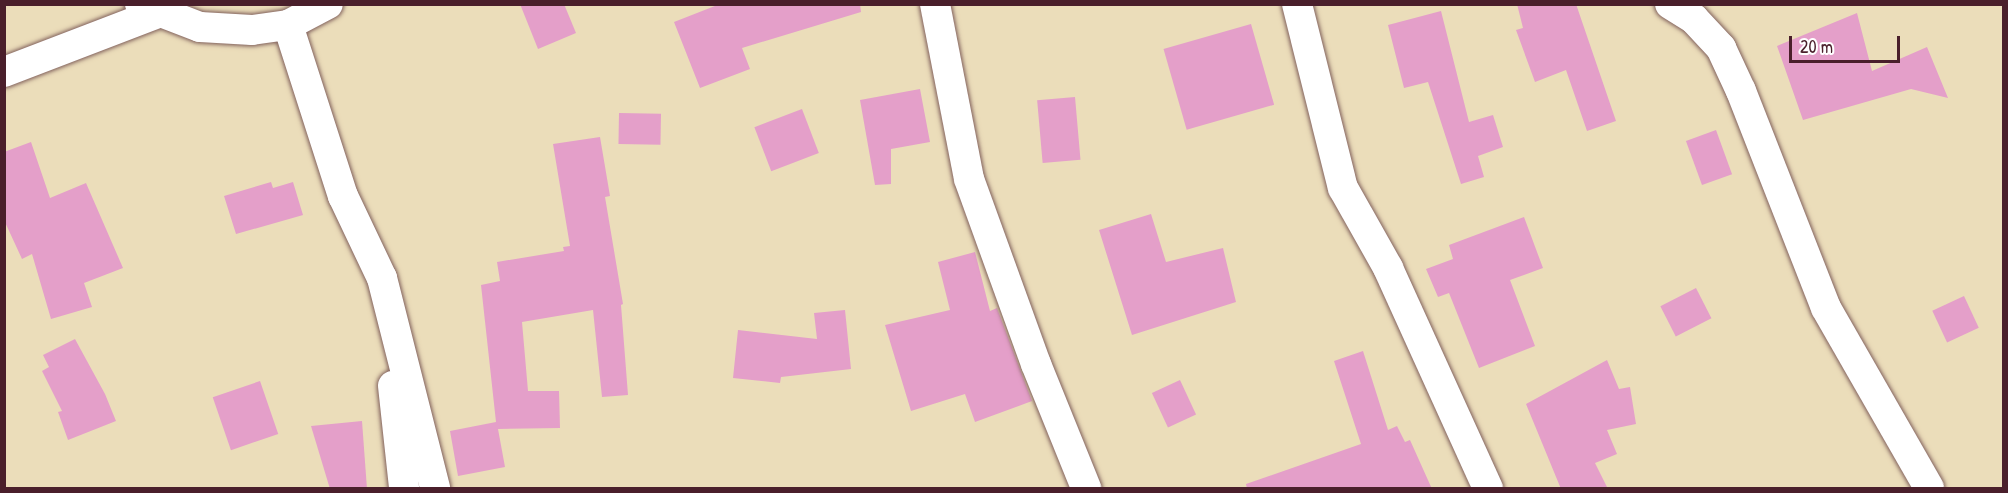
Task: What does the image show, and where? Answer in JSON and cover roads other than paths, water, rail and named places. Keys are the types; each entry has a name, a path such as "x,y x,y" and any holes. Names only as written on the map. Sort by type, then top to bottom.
{"street":[{"path":"4,72 150,8 200,27 252,30 288,25 328,4"},
{"path":"935,4 969,178 1036,364 1086,489"},
{"path":"1297,4 1343,188 1388,268 1488,489"},
{"path":"1670,4 1694,19 1721,48 1741,91 1826,308 1929,489"},
{"path":"288,25 343,196 382,278 435,489"},
{"path":"382,278 404,489"}]}
